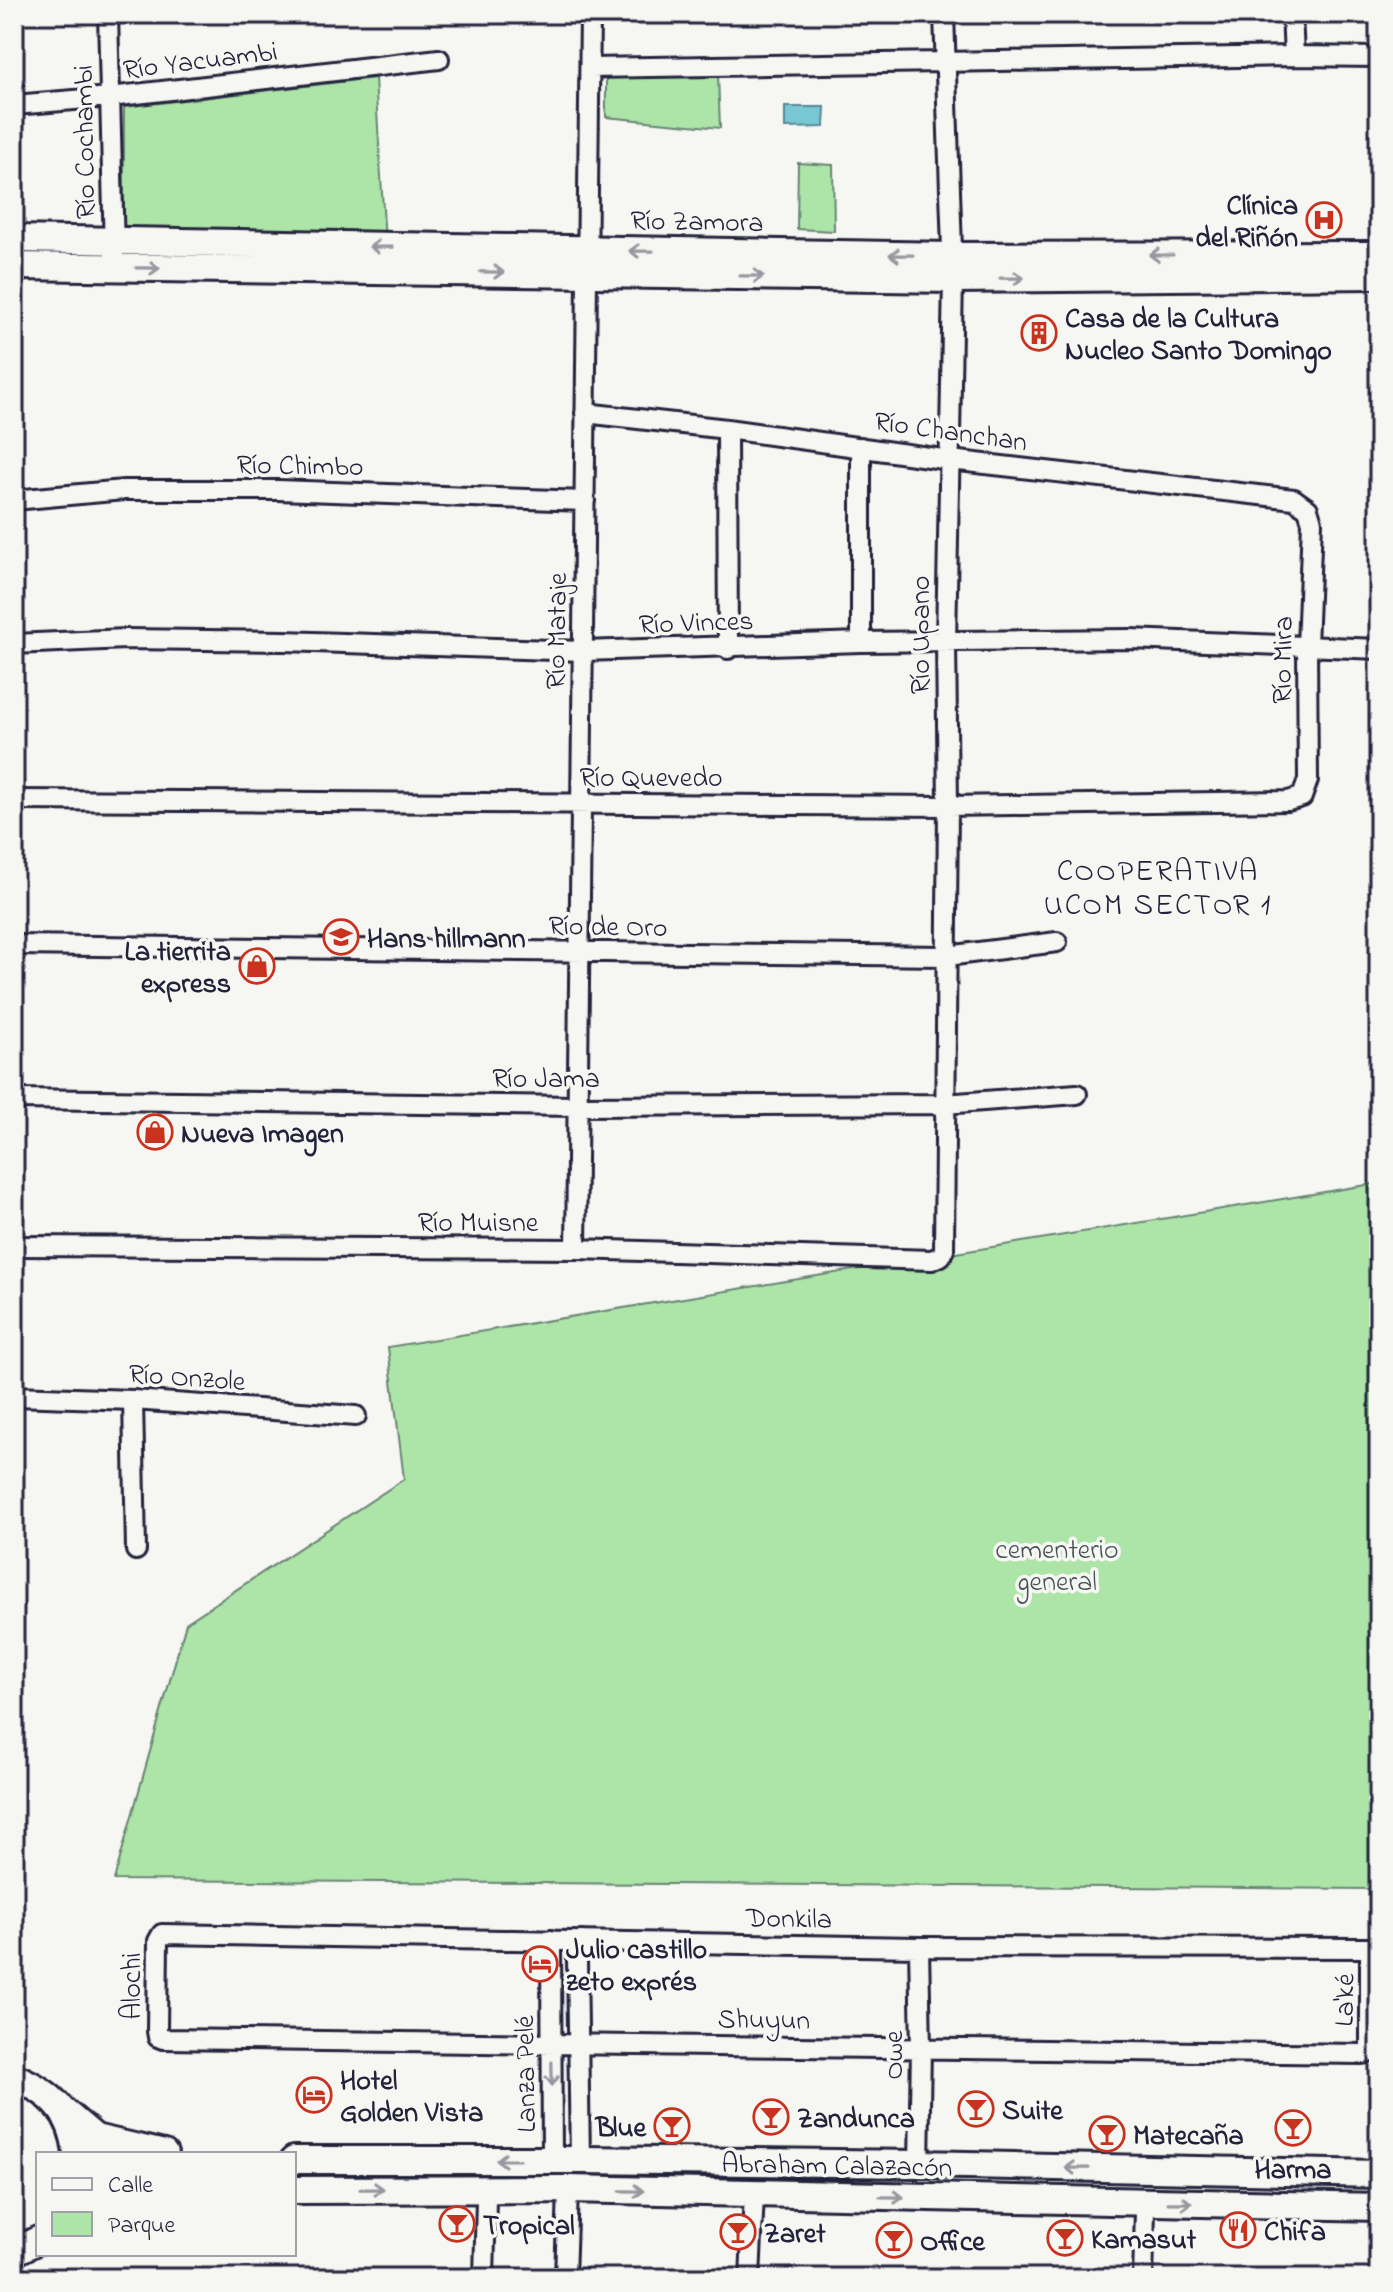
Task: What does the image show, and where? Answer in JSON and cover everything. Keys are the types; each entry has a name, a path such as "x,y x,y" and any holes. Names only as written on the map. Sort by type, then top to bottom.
{"main road":[{"name":"Río Zamora","path":"14,239 114,255"},
{"name":"Río Zamora","path":"14,266 114,255 1379,275"},
{"name":"Río Zamora","path":"953,268 1379,255"},
{"path":"14,2068 95,2138 155,2152"},
{"path":"14,2077 40,2088"},
{"path":"63,2111 76,2139 77,2152"},
{"name":"Abraham Calazacón","path":"296,2160 919,2164 1379,2174"},
{"name":"Abraham Calazacón","path":"296,2190 568,2189 1379,2207"},
{"path":"14,2267 27,2246"}],"street":[{"name":"Río Cochambi","path":"108,14 114,255"},
{"name":"Río Mataje","path":"576,1249 590,14"},
{"name":"Río Upano","path":"941,1256 944,1250 948,806 946,642 953,268 944,14"},
{"path":"1292,14 1294,56"},
{"path":"590,68 1379,57"},
{"name":"Río Yacuambi","path":"14,105 439,59"},
{"name":"Río Chanchan","path":"585,413 950,460 1282,497 1294,499 1308,509"},
{"path":"727,429 728,649"},
{"path":"861,447 861,642"},
{"name":"Río Chimbo","path":"14,500 124,490 186,490 585,501"},
{"name":"Río Mira","path":"1288,801 1302,797 1308,780 1307,646 1312,522 1308,509"},
{"name":"Río Vinces","path":"14,644 126,639 267,640 583,651 728,649 861,642 1130,639 1379,649"},
{"name":"Río Quevedo","path":"14,800 948,806 1288,801"},
{"name":"Río de Oro","path":"14,945 947,956 1057,942"},
{"name":"Río Jama","path":"14,1099 577,1106 944,1104 1077,1094"},
{"name":"Río Muisne","path":"14,1246 576,1249 932,1260 941,1256"},
{"name":"Río Onzole","path":"14,1396 133,1400 356,1416"},
{"path":"133,1400 136,1550"},
{"name":"Donkila","path":"159,1936 919,1947 1370,1948"},
{"name":"Alochi","path":"158,2037 159,1936"},
{"name":"Lanza Pelé","path":"551,1940 552,2160"},
{"name":"Lanza Pelé","path":"580,2160 577,1961 582,1941"},
{"name":"Owe","path":"919,1947 919,2164"},
{"name":"La'ké","path":"1368,2053 1370,1948"},
{"name":"Shuyun","path":"158,2037 1368,2053"},
{"path":"565,2278 568,2189"},
{"path":"750,2278 754,2194"},
{"path":"484,2278 486,2199"},
{"path":"1143,2278 1145,2212"}],"green space":[{"path":"606,71 718,74 720,128 606,117"},
{"path":"375,78 385,242 124,236 124,107"},
{"path":"798,163 833,165 834,231 797,229"},
{"name":"cementerio general","path":"1379,1183 1379,1889 114,1880 186,1623 404,1479 388,1347"}],"water":[{"path":"785,107 825,107 824,127 785,128"}],"place":[{"name":"Clínica del Riñón","path":"1324,220"},
{"name":"Casa de la Cultura Nucleo Santo Domingo","path":"1039,333"},
{"name":"Hans hillmann","path":"341,937"},
{"name":"La tierrita express","path":"257,966"},
{"name":"Nueva Imagen","path":"155,1132"},
{"name":"Julio castillo zeto exprés","path":"540,1964"},
{"name":"Hotel Golden Vista","path":"314,2095"},
{"name":"Suite","path":"976,2109"},
{"name":"Zandunca","path":"771,2117"},
{"name":"Blue","path":"672,2126"},
{"name":"Harma","path":"1293,2128"},
{"name":"Matecaña","path":"1107,2134"},
{"name":"Tropical","path":"457,2224"},
{"name":"Chifa","path":"1238,2230"},
{"name":"Zaret","path":"738,2232"},
{"name":"Kamasut","path":"1065,2238"},
{"name":"Office","path":"894,2240"}],"district":[{"name":"COOPERATIVA UCOM SECTOR 1","path":"1158,887"}]}
